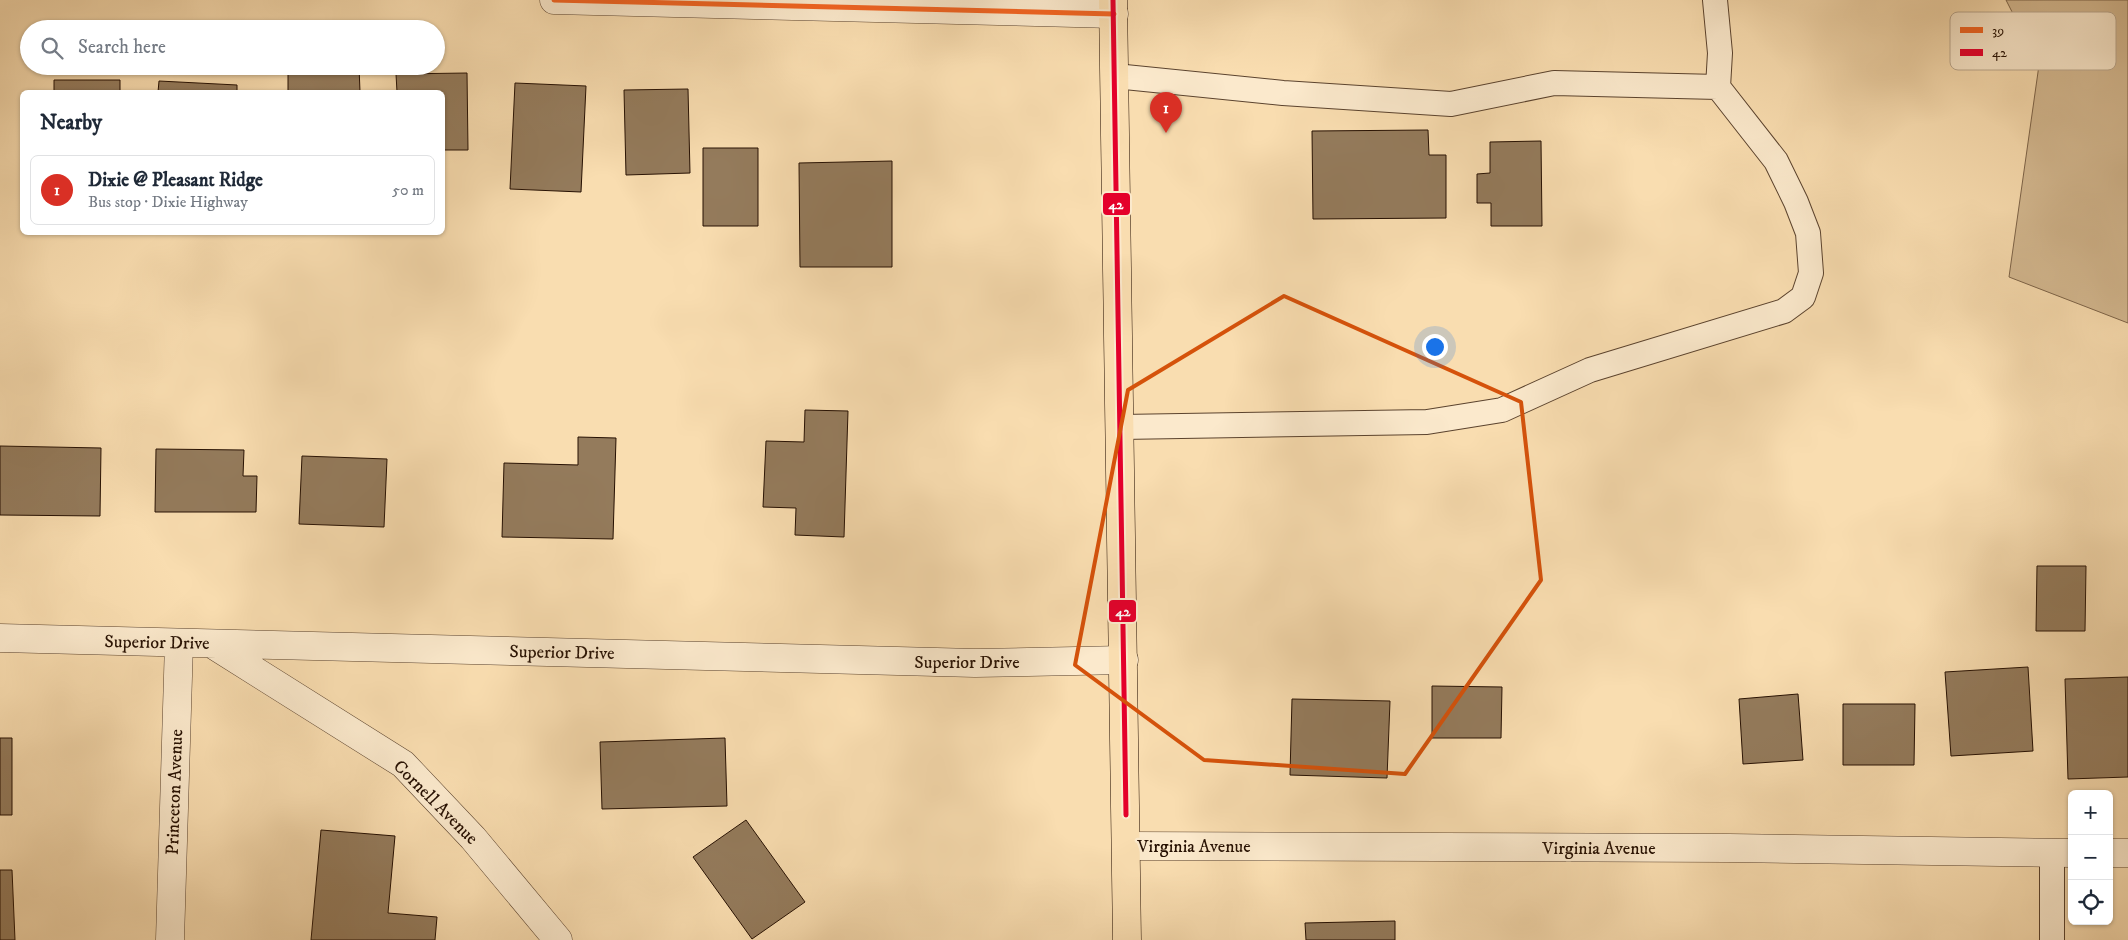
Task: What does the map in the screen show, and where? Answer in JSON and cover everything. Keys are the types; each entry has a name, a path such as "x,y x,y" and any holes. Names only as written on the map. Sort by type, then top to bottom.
{"main road":[{"path":"1113,7 1128,940"}],"street":[{"path":"554,0 1113,7"},
{"name":"Superior Drive","path":"0,638 975,663 1124,660"},
{"name":"Princeton Avenue","path":"170,940 179,643"},
{"name":"Cornell Avenue","path":"212,644 403,764 473,838 558,940"},
{"name":"Virginia Avenue","path":"1127,846 1729,848 2062,853"},
{"path":"2113,853 2128,852"}],"lane":[{"path":"1121,427 1427,422 1502,410 1590,370 1784,311 1803,297 1811,273 1808,233 1796,202 1776,161 1718,87 1720,53 1715,0"},
{"path":"1115,76 1283,94 1451,104 1554,83 1718,87"},
{"path":"2052,940 2062,853"}],"highlighted area":[{"path":"1284,296 1521,402 1541,580 1405,774 1204,760 1075,665 1128,390"}],"shaded area":[{"path":"2006,0 2128,0 2128,323 2009,277 2038,70 2116,70 2116,12 2012,12"}],"building":[{"path":"445,73 467,73 468,150 445,150 445,90 397,90 396,75 445,75"},
{"path":"288,75 359,75 360,90 288,90"},
{"path":"54,80 120,80 120,90 54,90"},
{"path":"159,81 237,85 237,90 158,90"},
{"path":"515,83 586,86 581,192 510,189"},
{"path":"688,89 690,173 626,175 624,90"},
{"path":"1428,130 1429,155 1446,155 1446,218 1313,219 1312,131"},
{"path":"1541,141 1542,226 1491,226 1491,203 1477,203 1477,174 1490,173 1490,142"},
{"path":"703,148 758,148 758,226 703,226"},
{"path":"892,161 892,267 800,267 799,163"},
{"path":"805,410 848,411 844,537 795,535 796,508 763,507 766,441 804,442"},
{"path":"578,437 616,438 613,539 502,537 504,463 578,465"},
{"path":"0,446 101,448 100,516 0,515"},
{"path":"156,449 244,450 243,476 257,476 256,512 155,512"},
{"path":"302,456 387,459 384,527 299,524"},
{"path":"2037,566 2086,566 2085,631 2036,631"},
{"path":"2028,667 2033,751 1951,756 1945,672"},
{"path":"2128,677 2128,777 2068,779 2065,679"},
{"path":"1432,686 1502,687 1501,738 1432,738"},
{"path":"1798,694 1803,760 1743,764 1739,699"},
{"path":"1292,699 1390,701 1387,778 1290,775"},
{"path":"1843,704 1915,704 1914,765 1843,765"},
{"path":"0,738 12,738 12,815 0,815"},
{"path":"725,738 727,806 602,809 600,742"},
{"path":"746,820 805,902 752,939 693,857"},
{"path":"321,830 395,836 388,913 437,917 435,940 311,940"},
{"path":"0,870 12,870 15,940 0,940"},
{"path":"1395,921 1395,940 1306,940 1305,923"}],"transit line":[{"name":"39","path":"554,0 1114,14"},
{"name":"42","path":"1113,0 1126,815"}],"place":[{"name":"Dixie @ Pleasant Ridge","path":"1166,133"}]}
